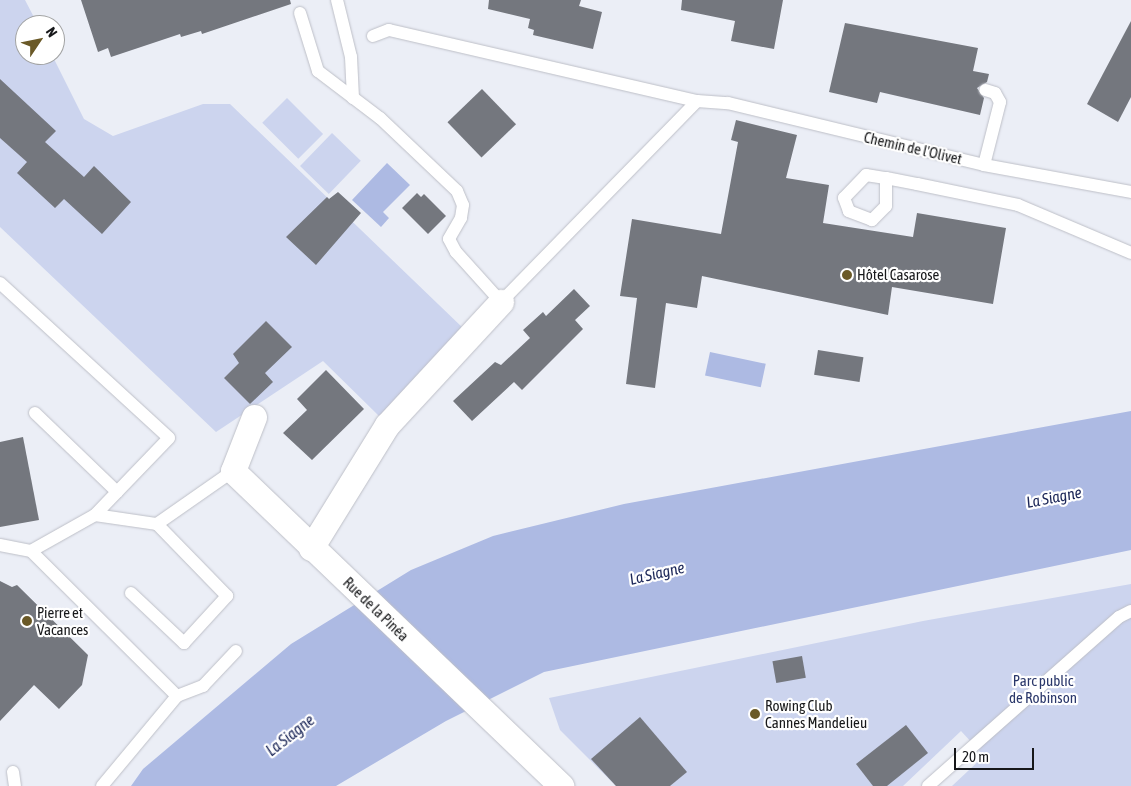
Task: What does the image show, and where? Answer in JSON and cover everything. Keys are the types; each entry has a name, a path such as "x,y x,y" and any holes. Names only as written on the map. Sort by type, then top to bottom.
{"street":[{"path":"311,548 387,425 501,302"},
{"path":"233,471 254,417"},
{"name":"Rue de la Pinéa","path":"233,471 337,573 562,786"}],"lane":[{"path":"337,0 351,58 353,98"},
{"path":"300,13 318,71 380,118 457,191 463,205 461,218 449,239 456,252 501,302 697,101"},
{"name":"Chemin de l'Olivet","path":"373,36 389,30 697,101 728,104 984,165 1131,192"},
{"path":"984,165 1000,102 995,93 986,90"},
{"path":"886,178 1018,205 1131,253"},
{"path":"0,283 169,438 94,515 31,551"},
{"path":"35,413 117,492"},
{"path":"157,524 233,471"},
{"path":"94,515 157,524 227,596 184,642 131,593"},
{"path":"0,546 31,551 176,696"},
{"path":"928,786 1119,617 1131,611"},
{"path":"102,786 176,696 203,686 236,652"},
{"path":"14,772 15,786"}],"green space":[{"path":"0,0 25,0 33,15 15,15 15,65 57,65 84,119 113,136 203,104 230,104 464,329 379,416 323,361 216,432 0,227"},
{"path":"287,98 323,134 298,159 262,123"},
{"path":"332,133 361,161 329,194 300,166"},
{"name":"Parc public de Robinson","path":"1131,584 1131,786 952,786 984,756 961,731 903,786 616,786 560,730 549,698 923,621"}],"water":[{"path":"387,163 410,185 383,212 389,218 381,227 352,200"},
{"path":"710,352 766,364 761,387 705,375"},
{"name":"La Siagne","path":"1131,411 1131,550 544,672 446,721 336,786 131,786 143,769 291,644 411,570 493,536 624,504"}],"building":[{"path":"81,0 290,0 291,4 202,34 201,31 181,37 180,34 111,57 108,48 98,52"},
{"path":"489,0 581,0 579,6 602,12 593,49 533,35 534,30 528,28 530,19 488,9"},
{"path":"682,0 783,0 774,49 731,41 735,21 681,10"},
{"path":"1131,21 1131,97 1118,122 1087,104"},
{"path":"845,23 978,48 973,71 989,74 987,82 977,88 984,98 980,115 880,92 877,103 829,92"},
{"path":"0,79 56,131 45,142 84,177 94,166 131,202 102,234 64,199 55,208 17,173 27,162 0,138"},
{"path":"482,89 516,124 482,158 447,122"},
{"path":"736,120 797,135 786,178 829,185 823,223 913,237 917,213 1006,228 993,304 892,287 888,315 702,276 697,308 666,303 655,388 626,384 637,298 620,296 632,219 721,234 738,142 731,140"},
{"path":"338,192 361,213 316,265 286,237 327,197 329,199"},
{"path":"417,193 421,197 424,194 446,216 428,234 402,208"},
{"path":"574,289 590,306 575,320 583,329 522,390 514,382 472,421 453,401 495,362 501,365 530,338 523,330 543,312 546,316"},
{"path":"266,321 292,347 265,373 273,382 250,404 224,378 239,363 233,354"},
{"path":"818,350 863,357 860,382 814,375"},
{"path":"326,370 364,409 312,460 283,433 307,410 297,399"},
{"path":"23,437 39,520 0,527 0,442"},
{"name":"Pierre et Vacances","path":"0,581 12,587 17,585 88,655 82,685 59,709 34,685 0,721"},
{"path":"802,656 806,678 776,683 772,661"},
{"path":"640,717 687,772 670,786 616,786 591,759"},
{"path":"906,725 928,753 887,786 873,786 856,764"}],"place":[{"name":"Hôtel Casarose","path":"847,275"},
{"name":"Pierre et Vacances","path":"27,621"},
{"name":"Rowing Club Cannes Mandelieu","path":"755,714"}]}
